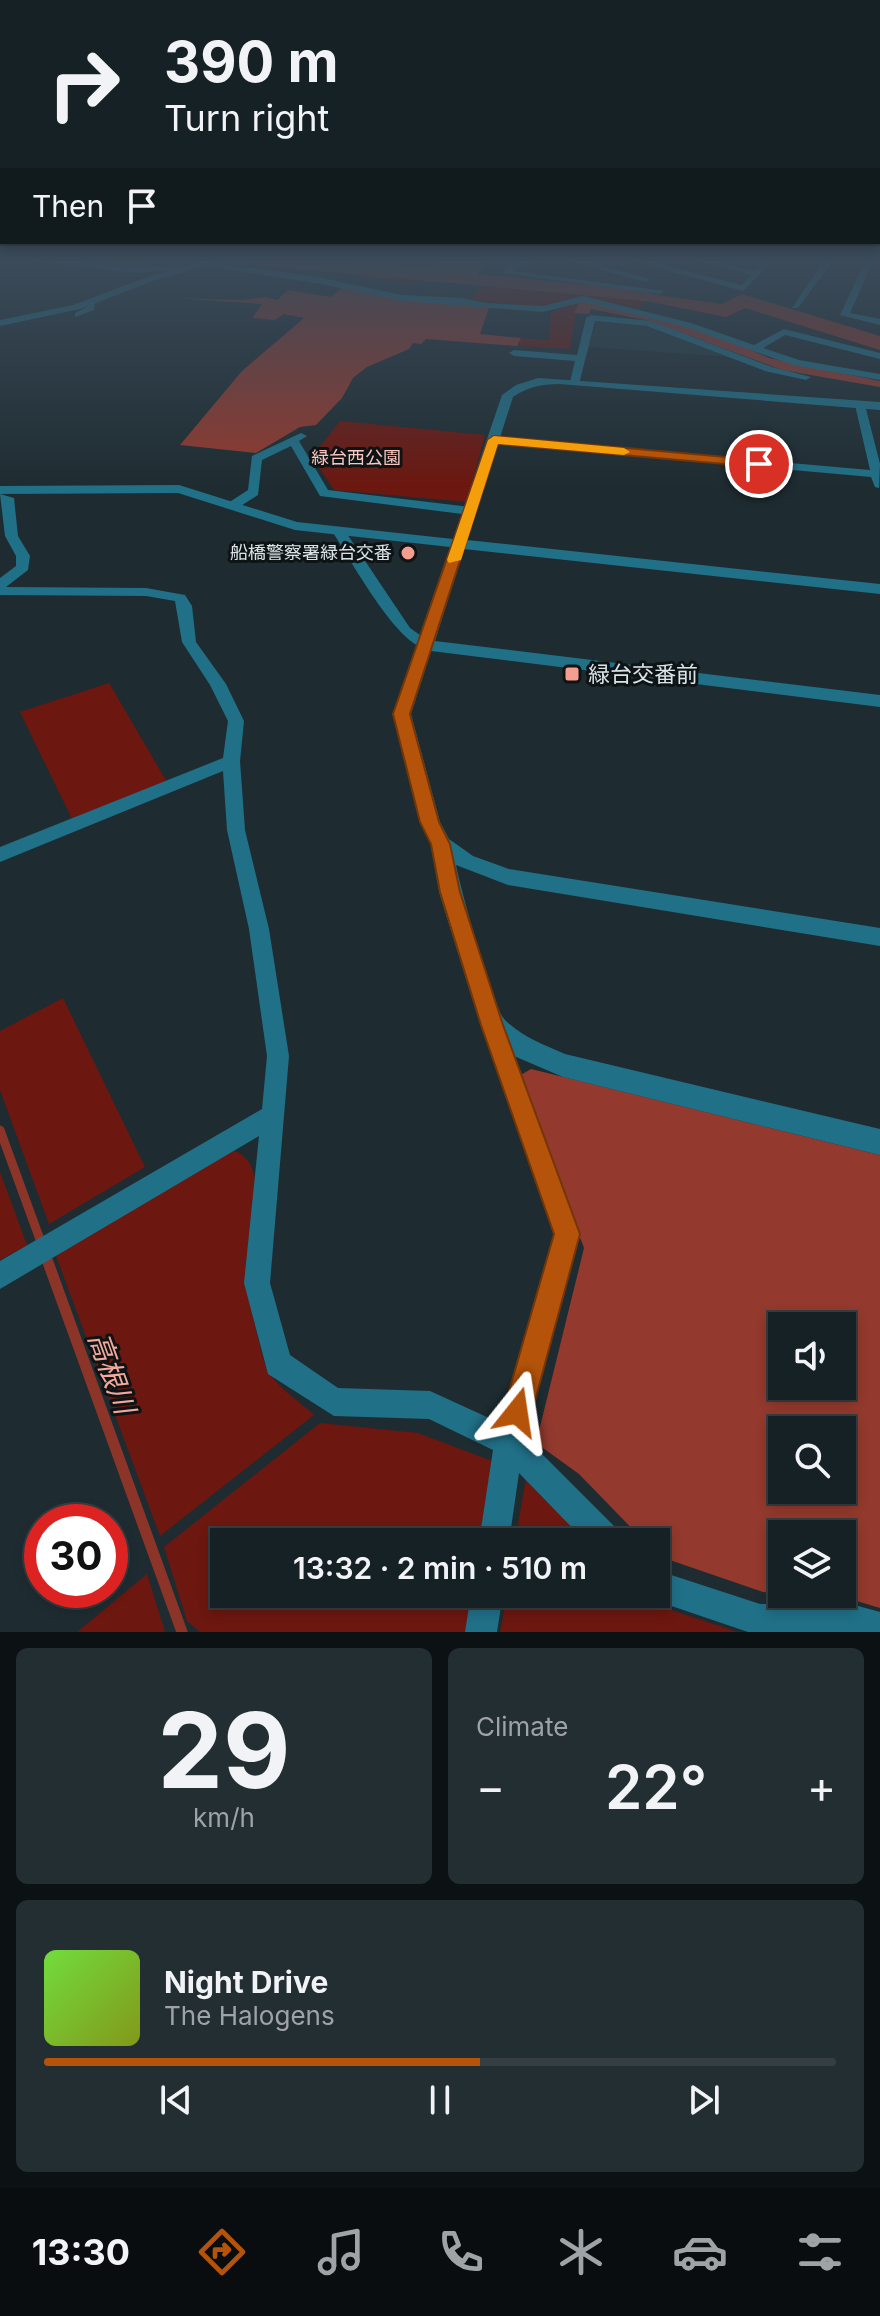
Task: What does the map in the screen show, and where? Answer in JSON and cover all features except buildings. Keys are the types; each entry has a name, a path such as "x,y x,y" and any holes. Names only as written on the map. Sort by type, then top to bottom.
{"street":[{"path":"575,382 586,335"},
{"path":"677,335 769,369 852,385"},
{"path":"720,335 797,363 879,376"},
{"path":"754,349 778,335"},
{"path":"797,335 880,356"},
{"path":"514,353 580,358"},
{"path":"496,1528 509,1442 567,1234 492,1025 450,892 441,844 430,822 402,714 508,395 538,381 575,382 880,406"},
{"path":"494,440 878,480 860,405"},
{"path":"232,506 254,492 256,458 297,438 324,493 470,511"},
{"path":"0,490 162,487 197,493 281,523 880,589"},
{"path":"0,498 8,498 11,537 14,547 23,556 23,567 0,588"},
{"path":"338,531 405,631 425,645 880,701"},
{"path":"0,588 146,592 180,598 185,606 189,642 218,684 236,721 231,761 236,830 259,929 278,1056 257,1283 278,1364 334,1402 430,1405 509,1442 594,1528"},
{"path":"0,855 231,761"},
{"path":"441,844 466,862 508,877 880,937"},
{"path":"492,1025 523,1048 563,1065 880,1142"},
{"path":"0,1276 273,1115"},
{"path":"670,1591 760,1620 851,1620 880,1628"},
{"path":"481,1632 485,1608"}],"shaded area":[{"path":"284,335 492,335 521,338 517,346 426,339 421,344 413,343 409,349 367,367 353,378 342,398 316,425 300,427 256,453 180,445 242,371"},
{"path":"592,335 671,335 729,357 588,347"},
{"path":"688,335 716,335 769,358 880,381 880,387 782,370"},
{"path":"531,1069 880,1155 880,1608 856,1601 856,1520 768,1520 768,1593 763,1592 670,1560 670,1528 631,1528 579,1474 536,1443 584,1248 519,1076"}],"green space":[{"path":"549,335 572,335 570,349 517,346 521,338 549,340"},
{"name":"緑台西公園","path":"340,421 485,435 467,502 334,490 312,457"},
{"path":"109,683 167,782 72,819 20,712"},
{"path":"63,998 145,1167 49,1224 0,1090 0,1031"},
{"path":"231,1150 245,1158 253,1171 256,1189 247,1284 263,1358 274,1379 314,1415 160,1536 56,1256"},
{"path":"0,1172 27,1245 0,1260"},
{"path":"320,1423 418,1433 500,1464 487,1528 210,1528 210,1608 471,1608 466,1632 200,1632 187,1621 164,1547"},
{"path":"526,1478 576,1528 517,1528"},
{"path":"147,1574 165,1632 77,1632 106,1608 128,1608 128,1590"},
{"path":"504,1608 665,1608 738,1632 500,1632"}],"waterway":[{"path":"855,335 880,343"},
{"name":"高根川","path":"0,1130 46,1256"},
{"name":"高根川","path":"45,1254 182,1632"}],"slow traffic":[{"path":"454,560 494,440 624,452"}],"place":[{"name":"船橋警察署緑台交番","path":"408,553"},
{"name":"緑台交番前","path":"572,674"}],"route":[{"path":"517,1412 567,1234 492,1025 450,892 441,844 430,822 402,714 494,440 759,464"}]}
